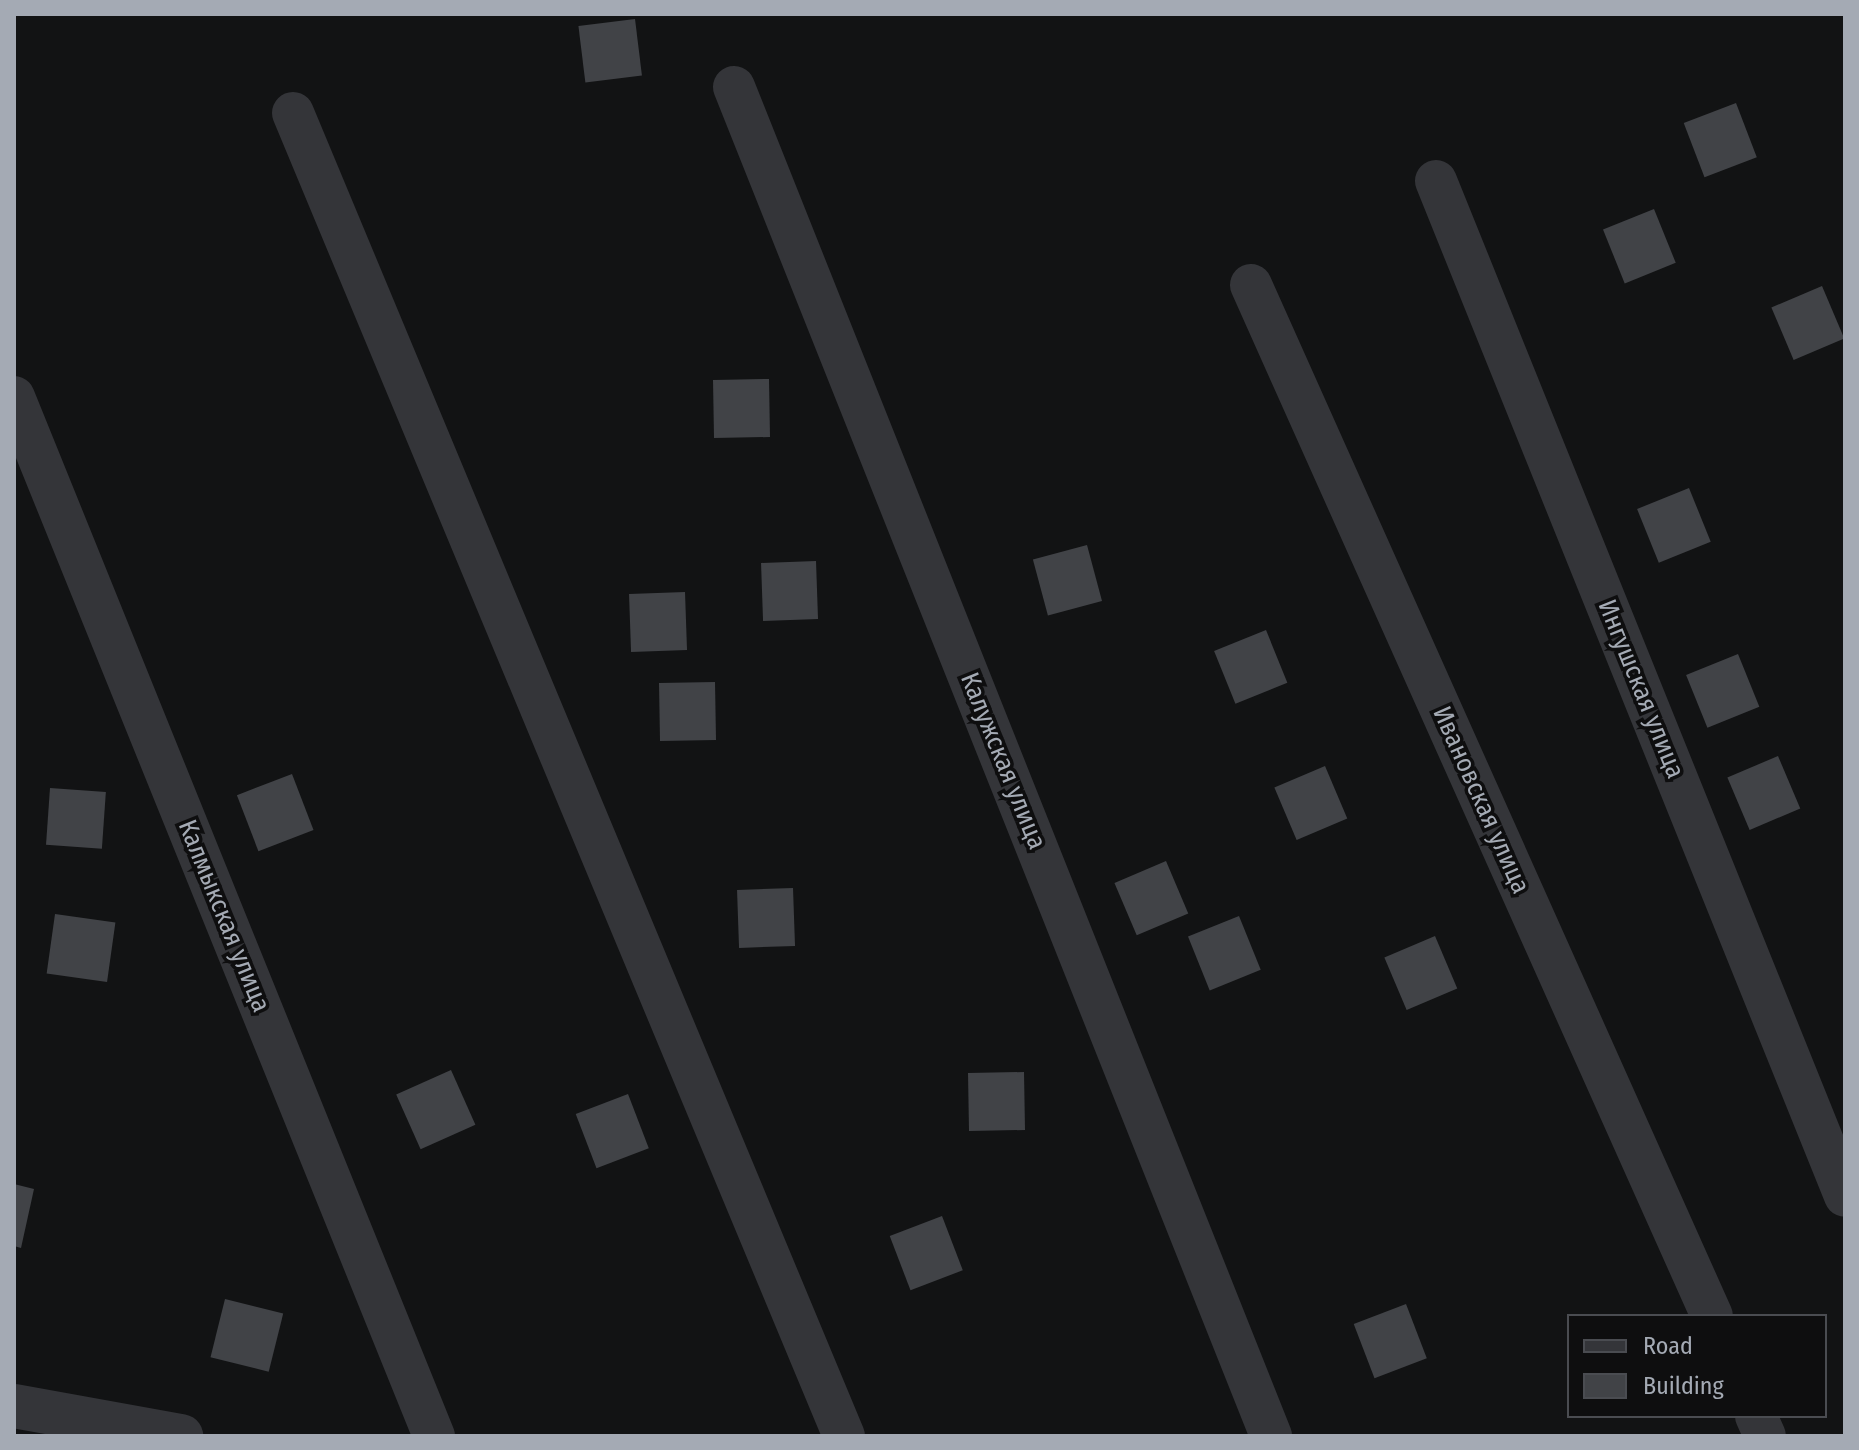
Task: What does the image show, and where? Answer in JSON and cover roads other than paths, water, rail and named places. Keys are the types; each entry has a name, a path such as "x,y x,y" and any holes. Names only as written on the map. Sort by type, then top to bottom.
{"street":[{"name":"Калужская улица","path":"734,87 1271,1436"},
{"path":"293,113 844,1436"},
{"name":"Ингушская улица","path":"1436,181 1845,1196"},
{"name":"Ивановская улица","path":"1251,285 1711,1314"},
{"name":"Калмыкская улица","path":"14,397 434,1436"},
{"path":"14,1406 181,1436"}]}
